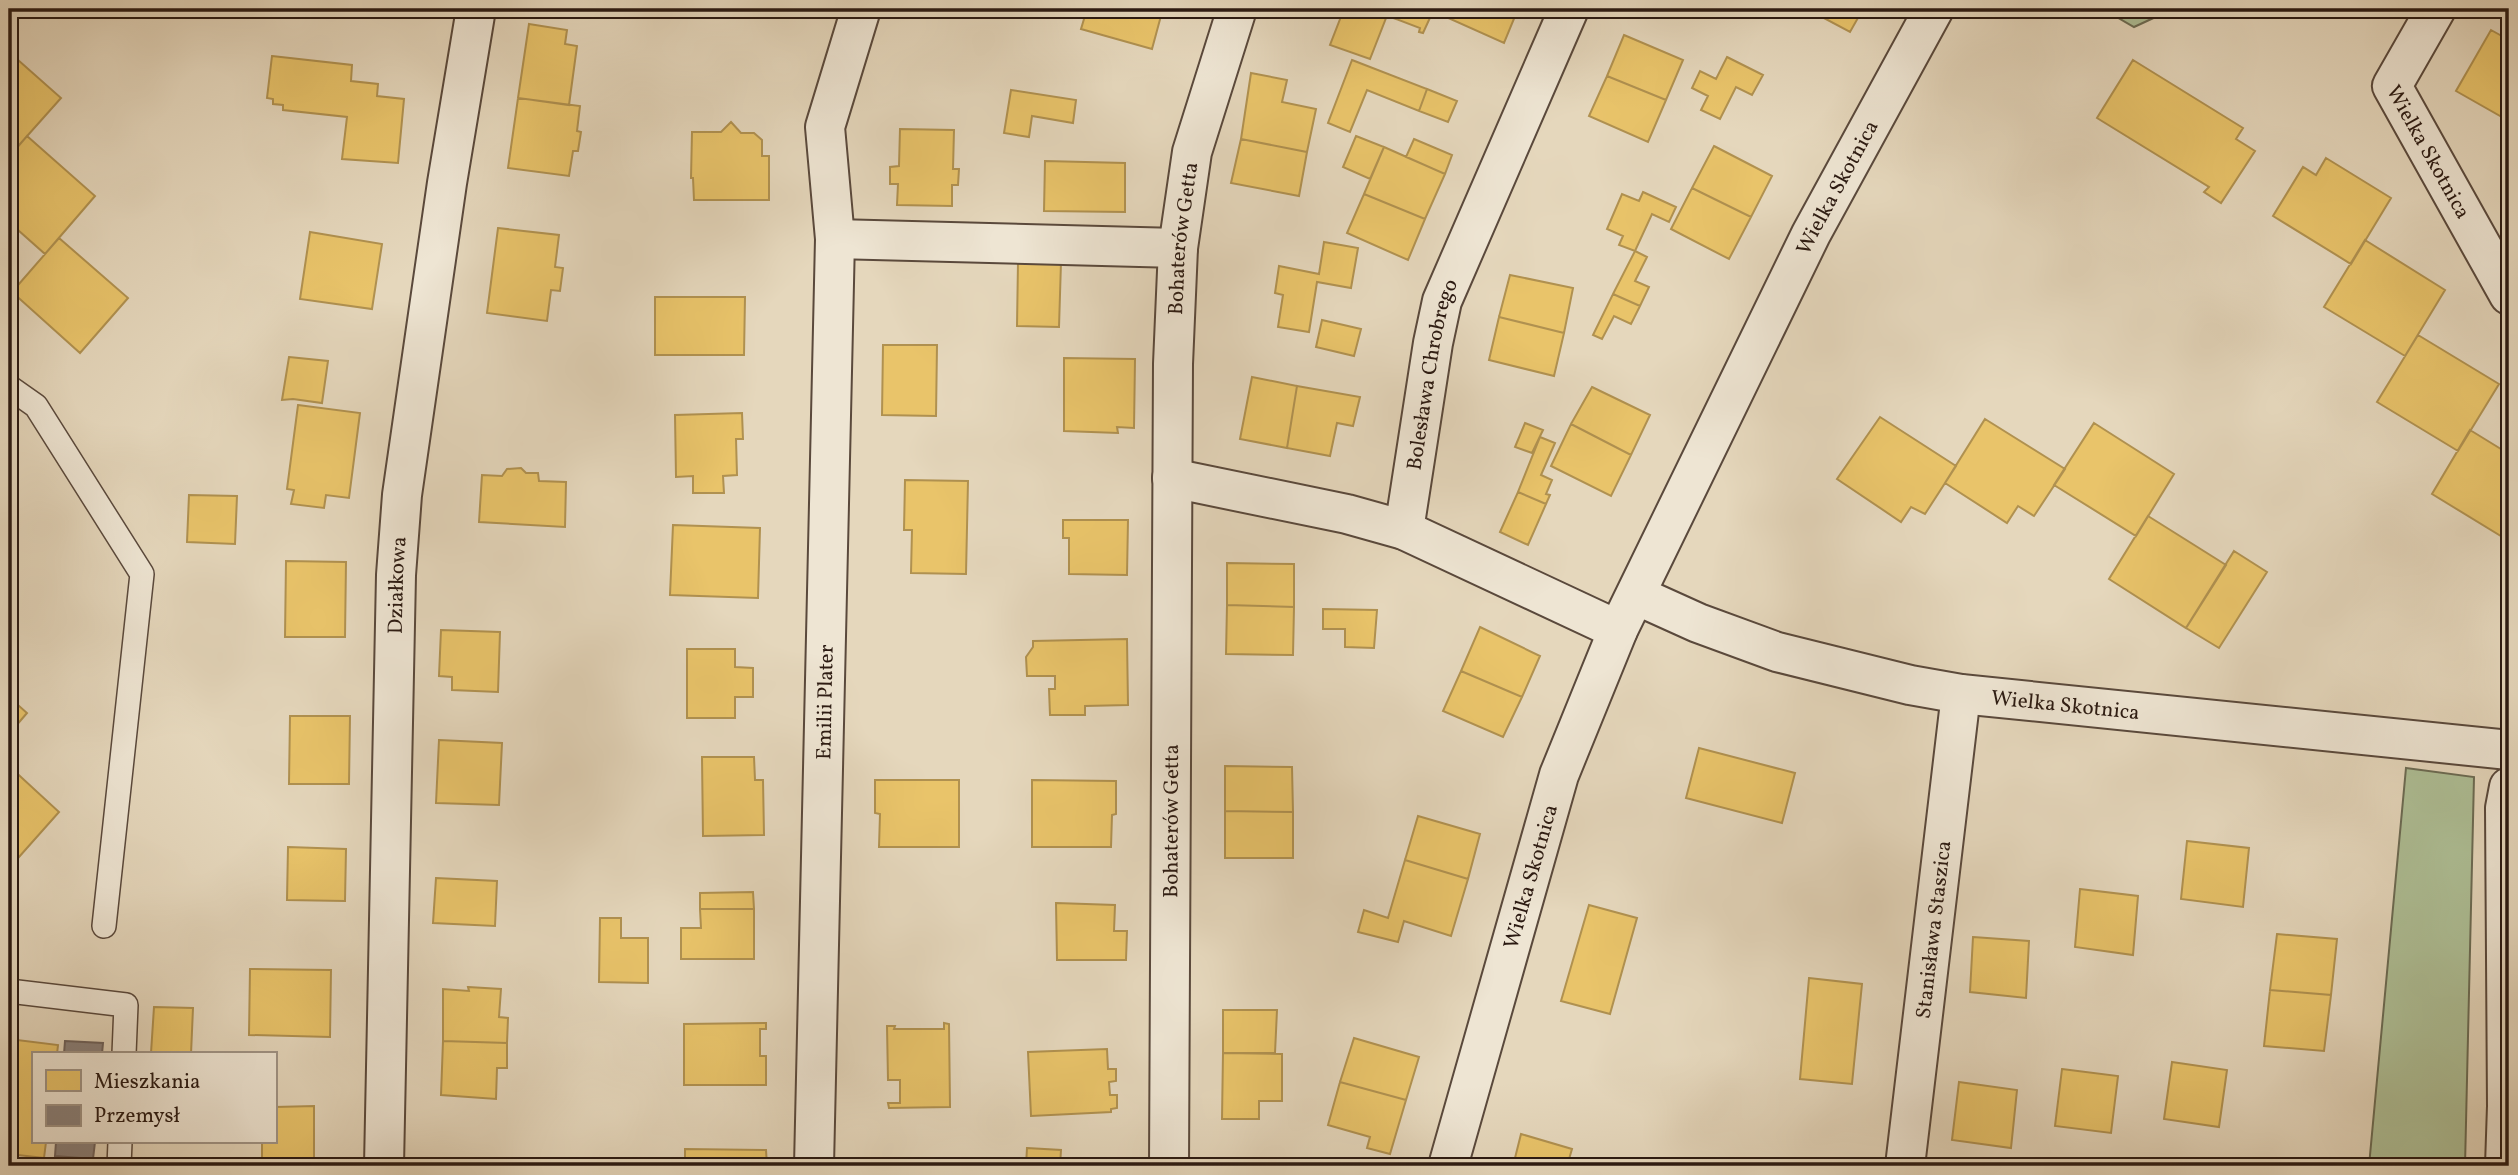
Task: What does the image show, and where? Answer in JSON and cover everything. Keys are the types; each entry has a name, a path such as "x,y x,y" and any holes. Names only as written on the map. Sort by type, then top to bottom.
{"street":[{"name":"Działkowa","path":"384,1166 396,575 402,495 447,183 476,9"},
{"name":"Emilii Plater","path":"814,1166 835,239 825,127 861,9"},
{"name":"Bohaterów Getta","path":"1169,1166 1173,364 1178,248 1192,152 1237,9"},
{"name":"Bolesława Chrobrego","path":"1404,530 1442,301 1569,9"},
{"name":"Wielka Skotnica","path":"1448,1166 1559,775 1618,630 1811,234 1934,9"},
{"name":"Wielka Skotnica","path":"2436,9 2392,86 2509,295"},
{"path":"835,239 1178,248"},
{"path":"1172,478 1347,514 1404,530 1618,630"},
{"name":"Wielka Skotnica","path":"1636,594 1699,623 1777,652 1910,685 1961,694 2509,750"},
{"name":"Stanisława Staszica","path":"1905,1166 1961,694"},
{"path":"2505,1166 2508,1106 2505,808 2509,787"}],"lane":[{"path":"9,387 36,406 142,574 104,926"},
{"path":"9,991 126,1005 124,1052"},
{"path":"119,1166 120,1144"}],"green space":[{"path":"2103,9 2173,9 2134,27"},
{"path":"2406,768 2474,777 2465,1166 2369,1166"}],"building: Mieszkania":[{"path":"754,9 784,9 781,17"},
{"path":"1087,9 1168,9 1167,14 1162,12 1152,49 1081,29"},
{"path":"1344,9 1360,9 1386,18 1370,59 1330,45"},
{"path":"1378,9 1400,9 1396,19 1376,12"},
{"path":"1400,9 1434,9 1423,33 1419,32 1420,28 1396,19"},
{"path":"1449,9 1518,9 1504,43 1446,17"},
{"path":"1807,9 1863,9 1850,32"},
{"path":"529,24 567,30 565,44 577,46 569,105 518,98"},
{"path":"2491,30 2509,40 2509,121 2456,91"},
{"path":"1624,35 1683,60 1666,100 1607,76"},
{"path":"9,52 61,98 12,153 9,150"},
{"path":"272,56 352,65 351,81 378,84 377,96 404,99 398,163 342,159 347,117 283,110 283,105 273,104 273,99 267,98"},
{"path":"1727,57 1763,75 1752,95 1736,87 1720,119 1701,110 1708,96 1692,88 1700,71 1716,79"},
{"path":"1352,60 1427,89 1419,111 1367,90 1350,132 1328,123"},
{"path":"2133,60 2243,128 2236,139 2255,151 2221,203 2204,192 2209,187 2097,118"},
{"path":"1251,73 1287,80 1282,102 1316,109 1307,152 1241,139"},
{"path":"1607,76 1666,100 1648,142 1589,116"},
{"path":"1427,89 1457,101 1448,122 1419,111"},
{"path":"1011,90 1076,100 1073,123 1032,116 1029,137 1004,133"},
{"path":"518,98 580,106 577,131 581,132 578,151 573,151 569,176 508,168"},
{"path":"731,122 741,133 754,133 762,140 762,156 769,156 769,200 694,200 691,178 692,132 721,132"},
{"path":"900,129 954,130 953,169 959,169 958,185 952,185 952,206 897,205 898,184 890,184 890,167 899,166"},
{"path":"27,136 95,196 45,254 9,222 9,157"},
{"path":"1356,136 1384,147 1370,179 1343,167"},
{"path":"1241,139 1307,152 1299,196 1231,183"},
{"path":"1414,139 1452,155 1445,174 1406,157"},
{"path":"1714,146 1772,176 1751,217 1692,188"},
{"path":"1384,147 1445,174 1425,219 1364,194"},
{"path":"2326,158 2391,198 2351,264 2273,216 2303,167 2316,175"},
{"path":"1045,161 1125,163 1125,212 1044,211"},
{"path":"1692,188 1751,217 1729,259 1671,229"},
{"path":"1643,192 1676,207 1669,222 1652,214 1635,251 1619,245 1623,236 1607,229 1622,194 1639,201"},
{"path":"1364,194 1425,219 1408,260 1347,233"},
{"path":"498,228 559,235 555,267 563,268 560,291 551,290 547,321 487,313"},
{"path":"310,232 382,244 372,309 300,299"},
{"path":"59,238 128,298 80,353 12,292"},
{"path":"2365,240 2445,290 2405,356 2324,307"},
{"path":"1324,242 1358,248 1351,288 1317,282 1309,332 1278,327 1283,295 1275,293 1279,266 1319,274"},
{"path":"1635,251 1647,257 1635,281 1649,287 1640,306 1613,294"},
{"path":"1018,262 1061,262 1059,327 1017,326"},
{"path":"1510,275 1573,288 1564,333 1499,317"},
{"path":"1613,294 1640,306 1631,324 1614,316 1602,339 1593,335"},
{"path":"655,297 745,297 744,355 655,355"},
{"path":"1499,317 1564,333 1554,376 1489,360"},
{"path":"1322,320 1361,329 1354,356 1316,347"},
{"path":"2418,335 2499,384 2458,451 2377,402"},
{"path":"883,345 937,345 936,416 882,415"},
{"path":"289,357 328,361 322,403 282,400"},
{"path":"1064,358 1135,359 1134,428 1117,427 1118,433 1064,431"},
{"path":"1252,377 1297,386 1287,448 1240,439"},
{"path":"1297,386 1360,397 1353,426 1337,423 1330,456 1287,448"},
{"path":"1592,387 1650,415 1631,455 1571,424"},
{"path":"298,405 360,413 349,498 326,495 324,508 291,504 294,490 287,489"},
{"path":"742,413 743,439 736,439 737,475 723,476 724,493 693,493 693,476 676,477 675,415"},
{"path":"1880,417 1956,466 1925,514 1911,507 1901,522 1837,479"},
{"path":"1985,419 2065,469 2034,516 2018,506 2007,523 1945,483"},
{"path":"1525,423 1543,430 1532,453 1515,447"},
{"path":"2094,423 2174,474 2136,536 2054,485"},
{"path":"1571,424 1631,455 1611,496 1551,466"},
{"path":"2470,430 2509,454 2509,541 2432,494"},
{"path":"1540,437 1555,443 1541,475 1552,480 1546,494 1550,495 1546,504 1518,492"},
{"path":"521,468 526,473 538,473 539,481 566,482 565,527 479,522 482,475 502,476 507,469"},
{"path":"905,480 968,481 966,574 911,573 912,530 904,530"},
{"path":"1518,492 1546,504 1528,545 1500,532"},
{"path":"189,495 237,496 235,544 187,542"},
{"path":"2148,516 2226,565 2186,628 2109,579"},
{"path":"1063,520 1128,520 1127,575 1069,574 1069,538 1063,538"},
{"path":"673,525 760,528 758,598 670,595"},
{"path":"2234,551 2267,572 2219,648 2186,628"},
{"path":"286,561 346,562 345,637 285,637"},
{"path":"1227,563 1294,564 1294,607 1227,605"},
{"path":"1227,605 1294,607 1293,655 1226,654"},
{"path":"1323,609 1377,610 1374,648 1345,647 1345,629 1323,629"},
{"path":"1480,627 1540,656 1522,697 1461,671"},
{"path":"441,630 500,632 498,692 452,690 452,677 439,676"},
{"path":"1127,639 1128,705 1085,706 1085,715 1050,715 1049,689 1055,689 1055,676 1027,676 1026,657 1033,647 1033,641"},
{"path":"687,649 735,649 735,667 753,668 753,697 735,697 735,718 687,718"},
{"path":"1461,671 1522,697 1503,737 1443,711"},
{"path":"9,697 27,713 9,734"},
{"path":"290,716 350,716 349,784 289,784"},
{"path":"439,740 502,743 499,805 436,803"},
{"path":"1699,748 1795,773 1782,823 1686,798"},
{"path":"702,757 754,757 755,780 763,780 764,835 703,836"},
{"path":"9,766 59,812 11,866 9,864"},
{"path":"1225,766 1292,767 1293,812 1225,811"},
{"path":"875,780 959,780 959,847 879,847 880,814 875,813"},
{"path":"1032,780 1116,781 1116,814 1112,815 1111,847 1032,847"},
{"path":"1225,811 1293,812 1293,858 1225,858"},
{"path":"1418,816 1480,834 1468,879 1405,860"},
{"path":"2187,841 2249,848 2243,907 2181,899"},
{"path":"288,847 346,849 345,901 287,900"},
{"path":"1405,860 1468,879 1451,936 1404,921 1398,942 1358,932 1364,910 1388,918"},
{"path":"436,878 497,881 495,926 433,923"},
{"path":"2080,889 2138,896 2133,955 2075,947"},
{"path":"753,892 754,909 700,909 700,893"},
{"path":"1056,903 1115,905 1114,931 1127,931 1126,960 1057,960"},
{"path":"1589,905 1637,918 1610,1014 1561,1001"},
{"path":"700,909 754,909 754,959 681,959 681,928 701,928"},
{"path":"600,918 621,918 621,938 648,938 648,983 599,982"},
{"path":"2277,934 2337,939 2331,995 2270,990"},
{"path":"1973,937 2029,941 2026,998 1970,992"},
{"path":"250,969 331,970 330,1037 249,1035"},
{"path":"1809,978 1862,984 1852,1084 1800,1079"},
{"path":"468,987 501,989 499,1017 508,1018 507,1043 443,1041 443,989 469,991"},
{"path":"2270,990 2331,995 2324,1051 2264,1046"},
{"path":"154,1007 193,1008 191,1052 151,1052"},
{"path":"1223,1010 1277,1010 1275,1053 1223,1053"},
{"path":"766,1023 766,1029 760,1029 760,1056 766,1056 766,1085 684,1085 684,1024"},
{"path":"944,1023 949,1024 950,1107 889,1108 888,1103 900,1103 900,1080 888,1080 887,1026 895,1026 894,1029 944,1029"},
{"path":"1354,1038 1419,1057 1406,1100 1340,1082"},
{"path":"9,1039 58,1045 57,1052 32,1052 32,1144 46,1144 44,1158 9,1154"},
{"path":"443,1041 507,1043 507,1068 497,1068 496,1099 441,1095"},
{"path":"1107,1049 1108,1069 1116,1069 1116,1081 1109,1082 1110,1095 1117,1095 1117,1108 1111,1109 1111,1112 1031,1116 1028,1052"},
{"path":"1223,1053 1282,1054 1282,1101 1259,1101 1259,1119 1222,1119"},
{"path":"2172,1062 2227,1070 2219,1127 2164,1119"},
{"path":"2062,1069 2118,1076 2111,1133 2055,1126"},
{"path":"1340,1082 1406,1100 1390,1154 1367,1148 1370,1137 1328,1125"},
{"path":"1959,1082 2017,1090 2011,1148 1952,1140"},
{"path":"314,1106 314,1165 262,1165 262,1144 276,1144 276,1107"},
{"path":"1521,1134 1572,1149 1567,1166 1513,1166"},
{"path":"1027,1148 1061,1150 1060,1166 1026,1166"},
{"path":"685,1149 766,1150 767,1166 685,1166"}],"building: Przemysł":[{"path":"65,1041 103,1043 102,1052 64,1052"},
{"path":"56,1144 95,1144 93,1159 55,1156"}]}
